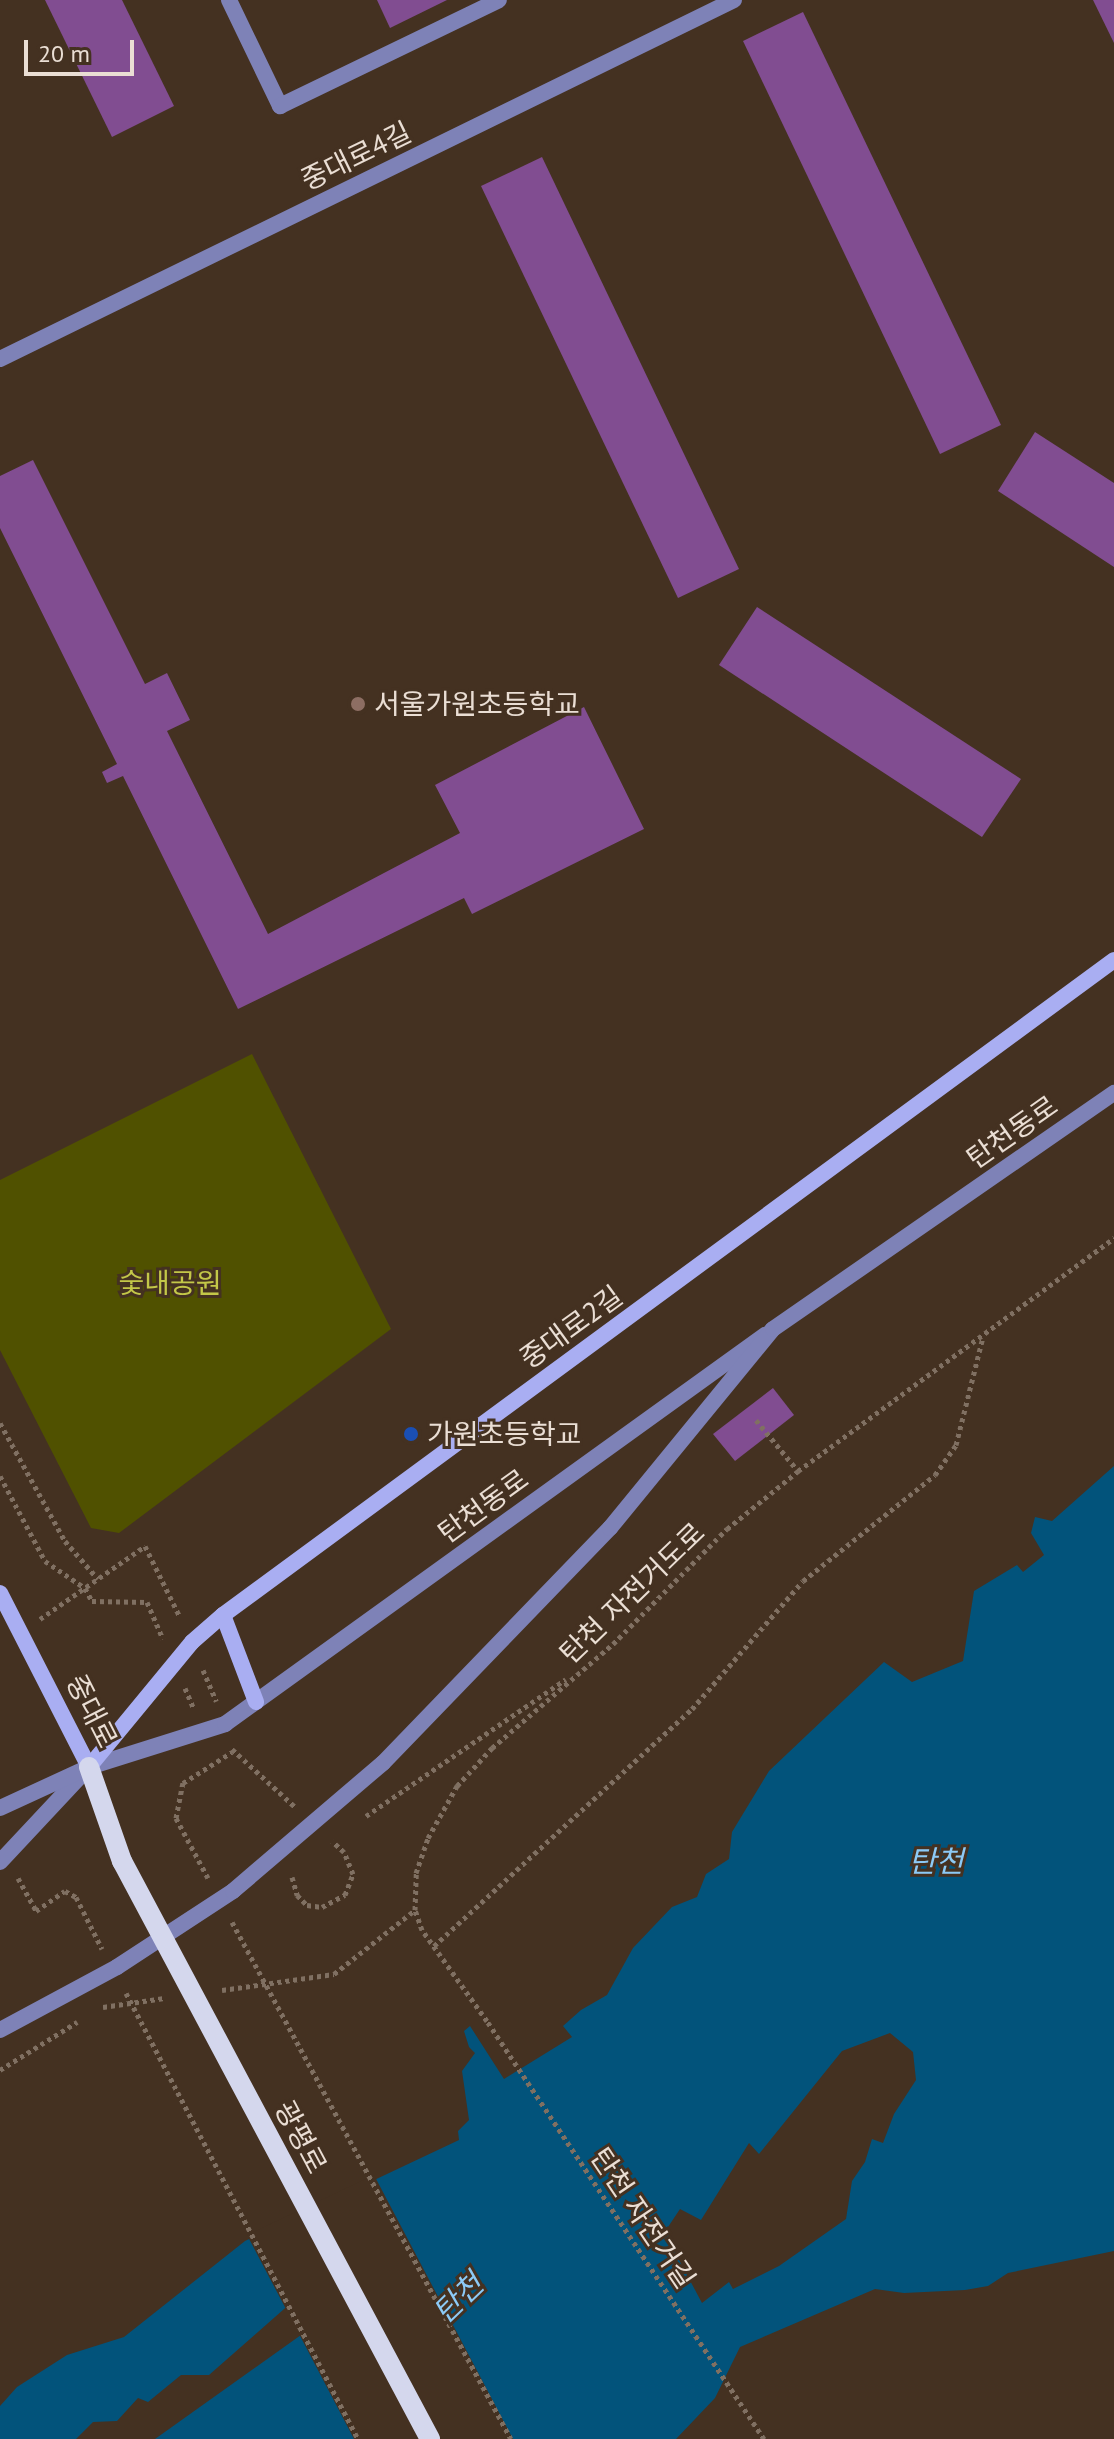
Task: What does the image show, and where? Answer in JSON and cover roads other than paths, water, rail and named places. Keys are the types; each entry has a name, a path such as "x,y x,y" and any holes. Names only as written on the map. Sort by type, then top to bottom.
{"main road":[{"name":"중대로2길","path":"89,1767 192,1642 223,1615 1114,960"},
{"name":"중대로","path":"0,1593 89,1767 122,1861"},
{"path":"223,1615 256,1702"},
{"name":"광평로","path":"122,1861 430,2439"}],"street":[{"path":"229,0 280,106 499,0"},
{"name":"중대로4길","path":"0,359 734,0"},
{"name":"탄천동로","path":"0,1862 89,1767 225,1724 773,1329 1114,1093"},
{"path":"0,2030 117,1967 233,1891 383,1763 610,1528 773,1329"},
{"path":"0,1808 89,1767"}],"water":[{"name":"탄천","path":"1114,1466 1114,2251 1008,2273 988,2286 965,2290 904,2293 875,2289 740,2347 715,2398 676,2439 155,2439 308,2330 292,2302 209,2375 181,2375 148,2402 138,2398 117,2421 93,2422 76,2439 0,2439 0,2406 17,2387 67,2355 124,2337 245,2241 459,2140 458,2131 469,2120 462,2071 475,2053 469,2047 464,2031 470,2026 504,2079 572,2037 563,2026 581,2010 607,1995 633,1948 672,1907 697,1897 706,1874 729,1859 732,1832 769,1771 884,1662 912,1682 963,1661 974,1591 1017,1565 1023,1572 1044,1555 1031,1533 1035,1517 1052,1521","holes":["890,2033 913,2052 916,2080 894,2114 883,2143 872,2139 865,2162 852,2181 846,2219 779,2266 733,2289 729,2282 702,2303 670,2243 668,2227 680,2209 701,2220 749,2143 759,2154 842,2051"]}],"place":[{"name":"서울가원초등학교","path":"358,704"},
{"name":"가원초등학교","path":"411,1434"}],"park label":[{"name":"숯내공원","path":"170,1283"}]}
